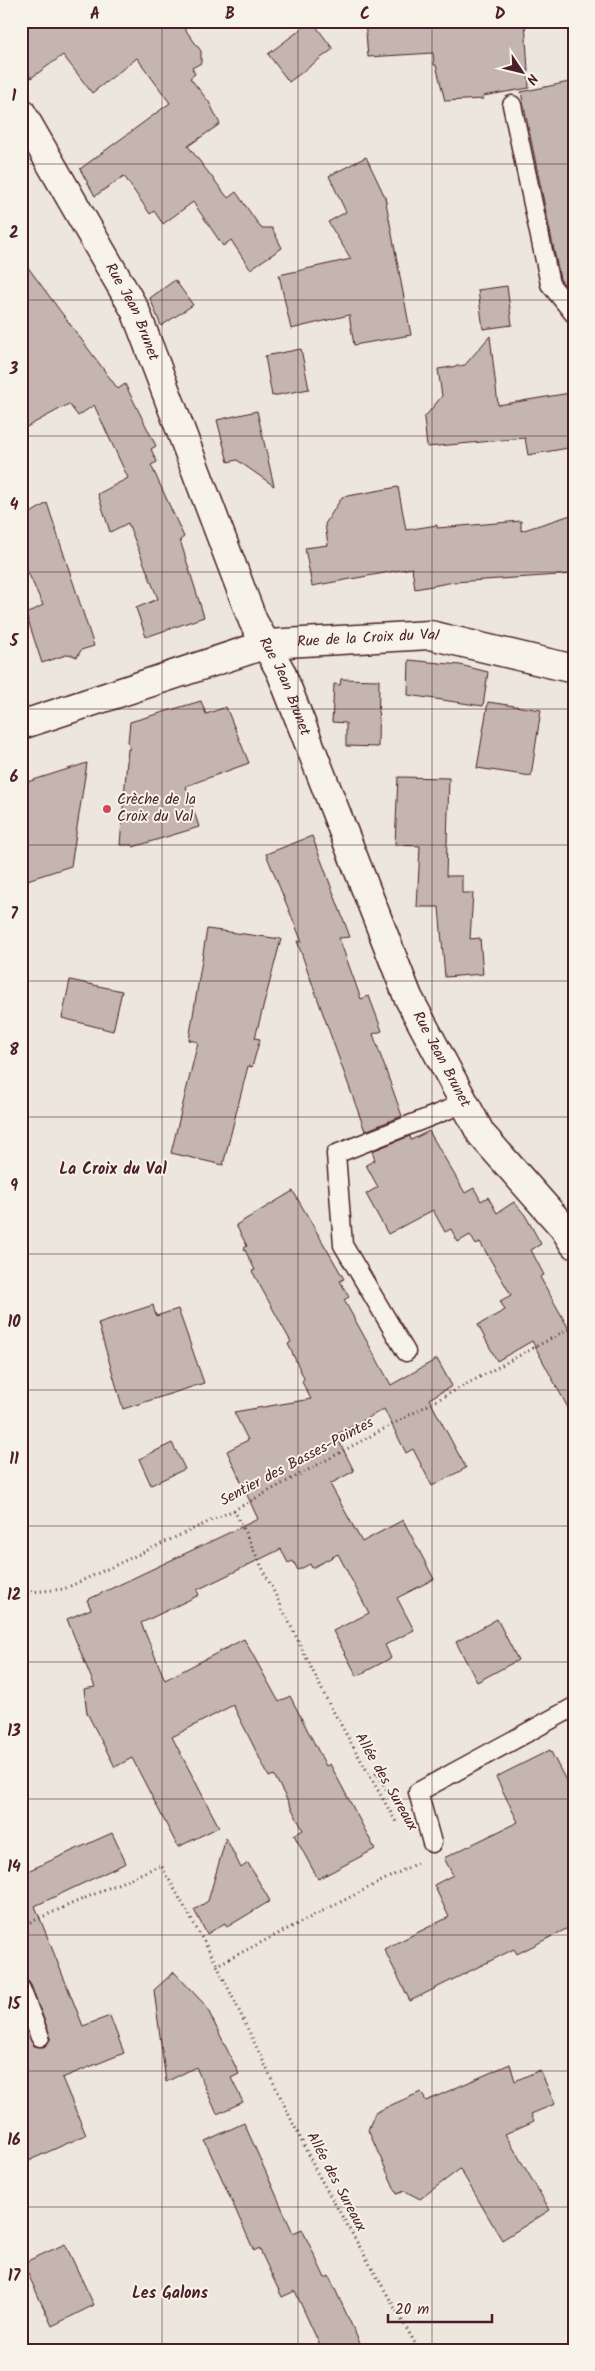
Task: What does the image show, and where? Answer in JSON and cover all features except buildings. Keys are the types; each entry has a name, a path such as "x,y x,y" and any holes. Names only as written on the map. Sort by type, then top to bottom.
{"street":[{"name":"Rue Jean Brunet","path":"21,112 135,310 253,621 281,672 408,997 481,1134 564,1228 574,1244"},
{"name":"Rue de la Croix du Val","path":"21,725 267,644 430,635 574,669"}],"lane":[{"path":"512,105 550,284 574,314"},
{"path":"406,1352 343,1245 336,1154 465,1103"},
{"path":"432,1843 418,1792 574,1707"},
{"path":"21,1989 40,2037"}],"path":[{"name":"Sentier des Basses-Pointes","path":"21,1594 64,1590 234,1510 574,1326"},
{"name":"Allée des Sureaux","path":"234,1510 328,1702 400,1828"},
{"path":"217,1965 419,1862"},
{"name":"Allée des Sureaux","path":"21,1926 161,1865 217,1965 316,2171 419,2350"}],"place":[{"name":"Crèche de la Croix du Val","path":"107,809"}],"district":[{"name":"La Croix du Val","path":"113,1169"},
{"name":"Les Galons","path":"170,2293"}]}
